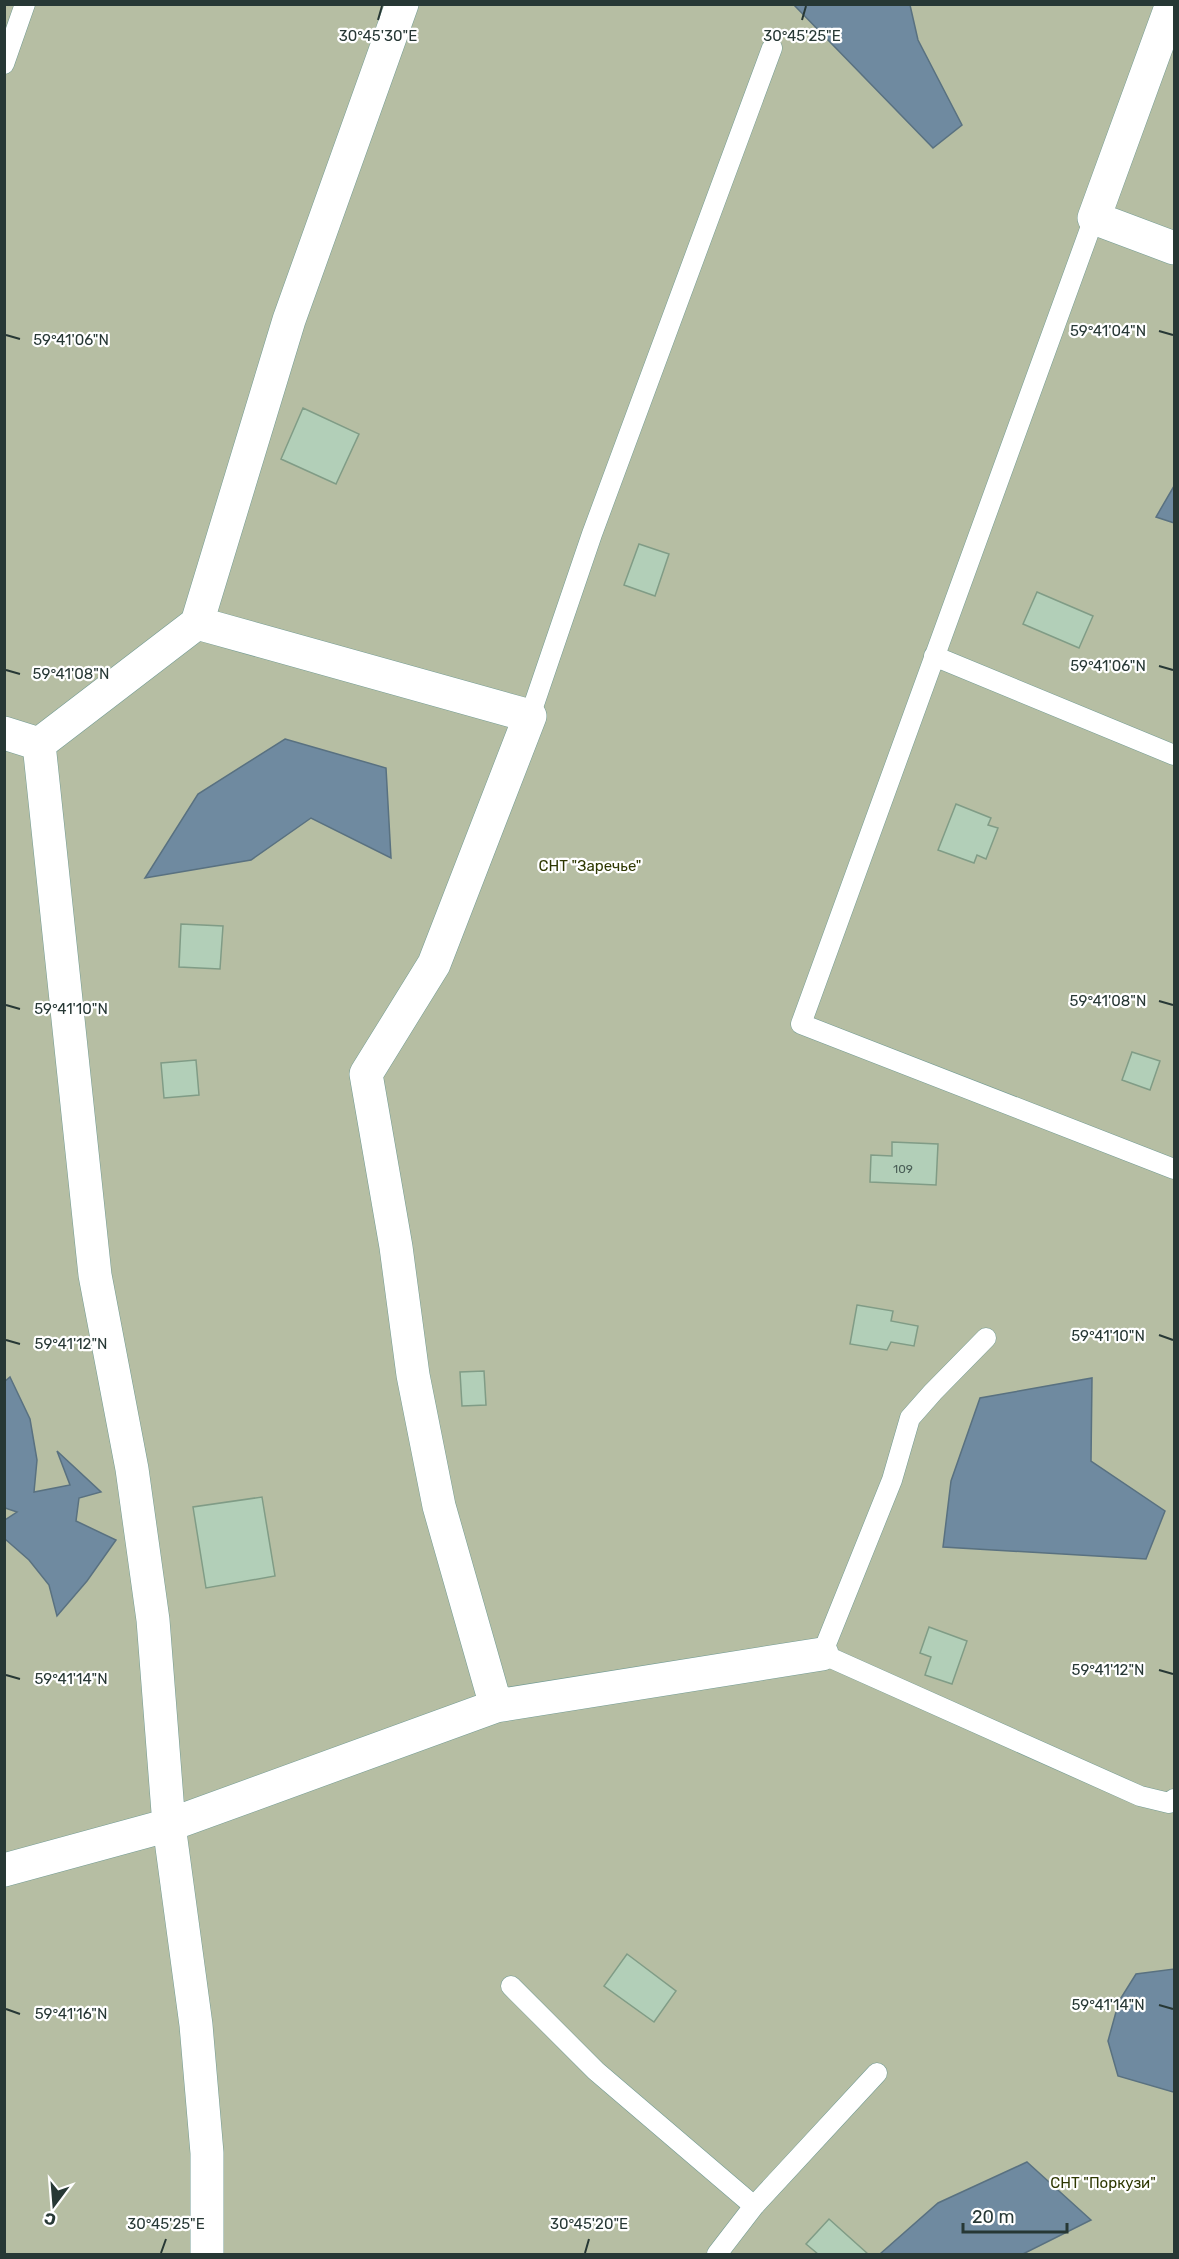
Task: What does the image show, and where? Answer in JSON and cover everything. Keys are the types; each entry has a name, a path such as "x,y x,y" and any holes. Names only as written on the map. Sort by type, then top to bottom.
{"street":[{"path":"39,744 197,622 289,320 402,4"},
{"path":"1172,4 1094,218 1174,248"},
{"path":"197,622 530,716 434,964 366,1074 396,1247 413,1375 437,1495 496,1706"},
{"path":"4,733 39,744"},
{"path":"39,744 95,1275 132,1469 153,1620 169,1825 196,2025 207,2153 207,2254"},
{"path":"4,1870 169,1825 496,1706 822,1654"}],"lane":[{"path":"4,64 25,4"},
{"path":"530,716 592,534 772,48"},
{"path":"1094,218 801,1023 1174,1169"},
{"path":"934,656 1174,755"},
{"path":"986,1338 910,1418 892,1480 822,1654 1140,1796 1169,1803 1174,1799"},
{"path":"511,1986 596,2071 754,2206"},
{"path":"717,2254 754,2206 877,2073"}],"green space":[{"name":"СНТ \"Заречье\"","path":"5,5 1174,5 1174,2254 5,2254"}],"water":[{"path":"794,5 910,5 918,40 962,125 933,148"},
{"path":"1174,486 1174,523 1156,517"},
{"path":"285,739 386,768 391,858 311,818 251,860 145,878 198,794"},
{"path":"10,1377 30,1419 37,1460 34,1492 70,1485 57,1451 101,1492 79,1498 76,1521 116,1540 87,1581 57,1616 49,1585 29,1560 5,1539 5,1520 17,1512 5,1508 4,1382"},
{"path":"1092,1378 1091,1461 1165,1511 1146,1559 943,1547 951,1481 980,1398"},
{"path":"1174,1969 1173,2092 1118,2076 1108,2041 1119,2001 1136,1974"},
{"path":"1027,2162 1091,2220 1023,2254 880,2254 938,2203"}],"building":[{"path":"303,408 359,434 336,484 281,459"},
{"path":"639,544 669,554 655,596 624,585"},
{"path":"1037,592 1093,616 1079,648 1023,624"},
{"path":"956,804 991,818 988,825 998,828 986,859 977,855 974,863 938,850"},
{"path":"181,924 223,926 220,969 179,967"},
{"path":"1132,1052 1160,1061 1150,1090 1122,1080"},
{"path":"196,1060 199,1095 164,1098 161,1063"},
{"path":"892,1142 938,1144 936,1185 870,1182 871,1155 892,1156"},
{"path":"857,1305 893,1311 891,1321 918,1326 914,1346 891,1342 887,1350 850,1344"},
{"path":"484,1371 486,1405 462,1406 460,1372"},
{"path":"262,1497 275,1576 206,1588 193,1507"},
{"path":"929,1627 967,1641 952,1684 925,1675 931,1657 920,1653"},
{"path":"627,1954 676,1991 654,2022 604,1986"},
{"path":"829,2219 868,2254 818,2254 806,2244"}],"park label":[{"name":"СНТ \"Поркузи\"","path":"1103,2183"}]}
